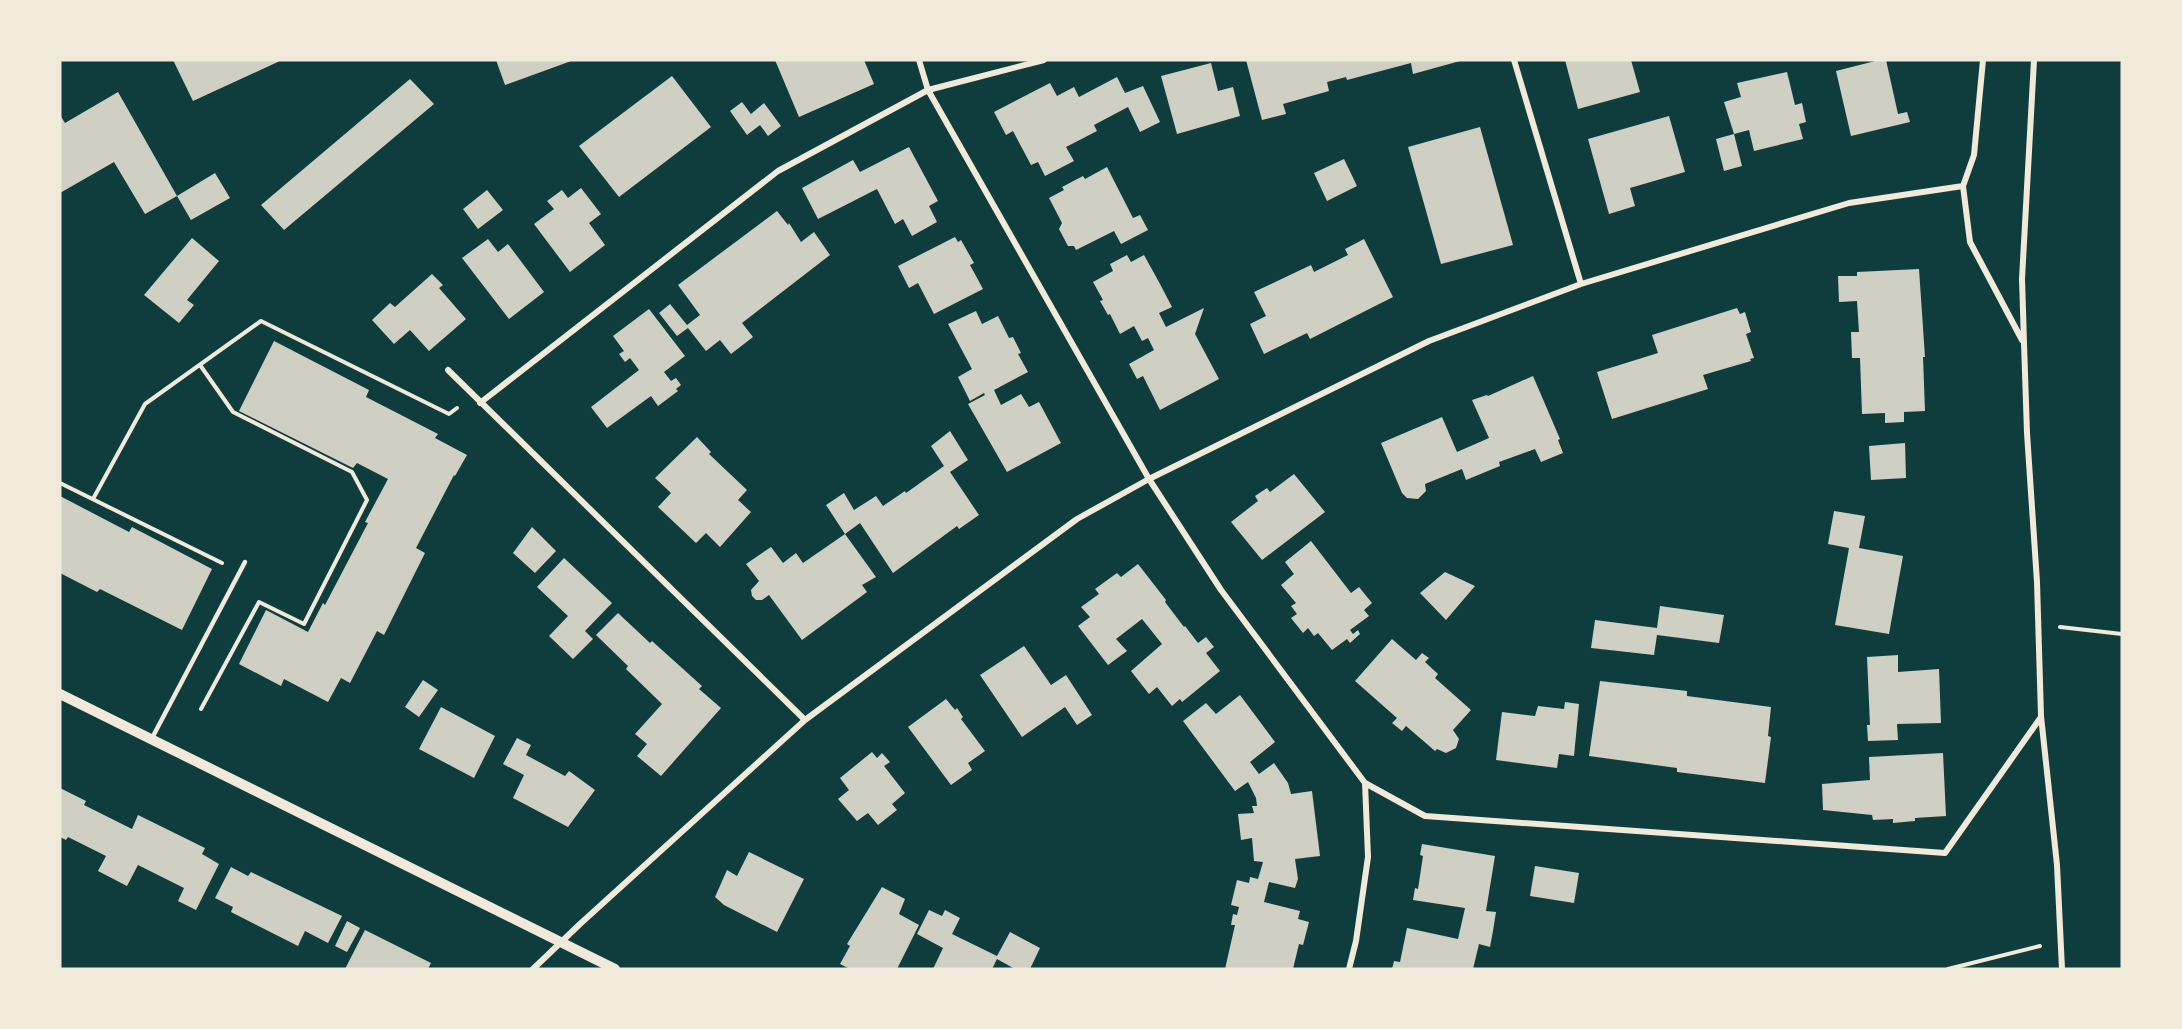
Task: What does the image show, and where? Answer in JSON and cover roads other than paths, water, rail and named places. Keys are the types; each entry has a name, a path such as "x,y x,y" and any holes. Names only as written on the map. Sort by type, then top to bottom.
{"street":[{"path":"919,60 928,90 1149,479 1221,590 1365,783 1425,816 1945,854 2041,717"},
{"path":"480,403 778,171 928,90 1044,60"},
{"path":"1514,60 1581,284"},
{"path":"1983,60 1974,155 1963,186 1970,242 2024,343"},
{"path":"2034,60 2022,279 2041,717 2057,865 2062,969"},
{"path":"533,969 805,720 1077,519 1149,479 1429,341 1581,284 1849,203 1963,186"},
{"path":"448,370 805,720"},
{"path":"60,694 615,969"},
{"path":"1349,969 1356,941 1368,857 1365,783"}],"lane":[{"path":"151,740 245,562"}]}
